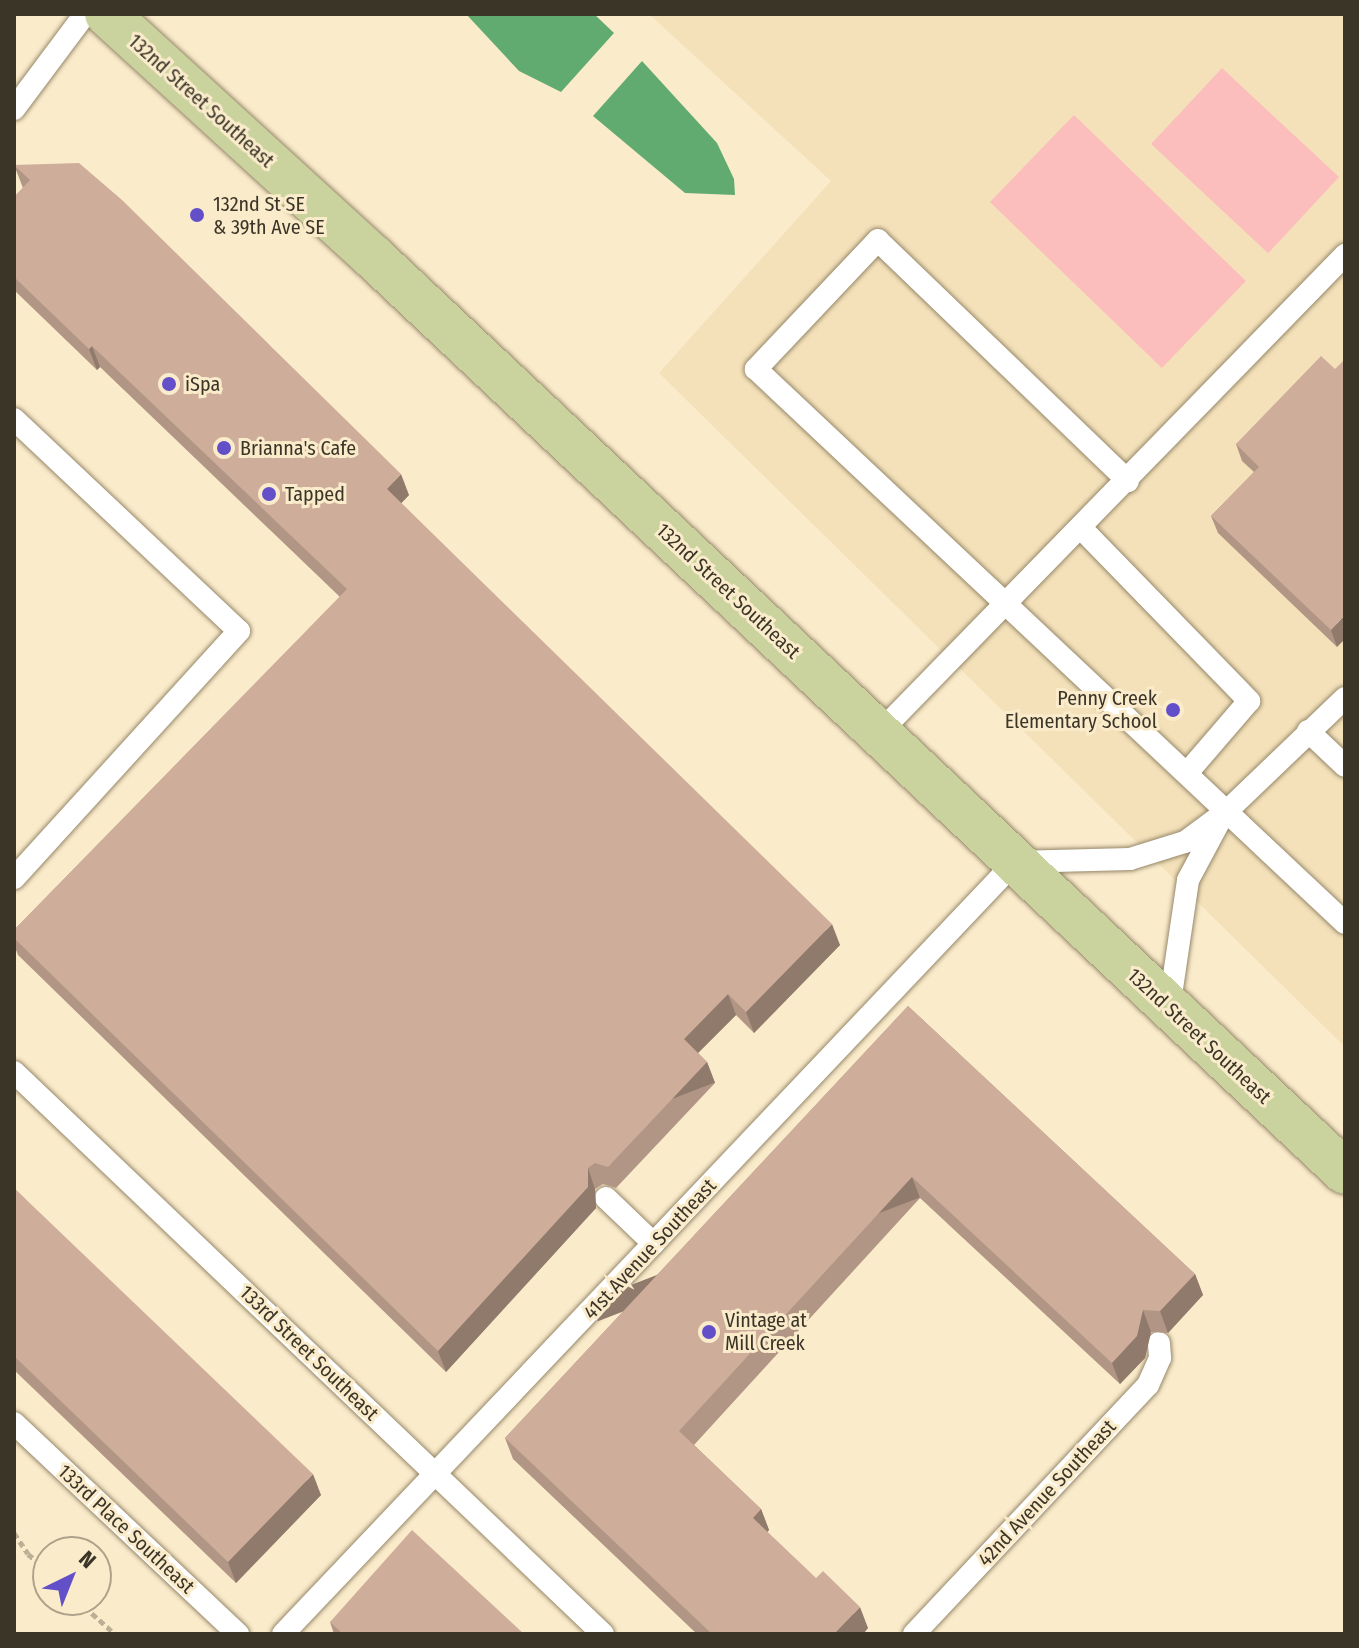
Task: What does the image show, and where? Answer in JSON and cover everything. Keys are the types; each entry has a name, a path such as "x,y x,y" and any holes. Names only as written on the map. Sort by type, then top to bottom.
{"main road":[{"name":"132nd Street Southeast","path":"107,14 1345,1172"}],"lane":[{"path":"14,109 85,14"},
{"path":"1128,481 878,240 756,369 1345,923"},
{"path":"879,733 1006,607 1345,255"},
{"path":"14,419 239,631 14,878"},
{"path":"1082,529 1249,701 1187,773"},
{"path":"1015,862 1130,859 1185,842 1227,811 1339,703"},
{"path":"1308,731 1345,766"},
{"path":"1169,1010 1188,880 1227,811"},
{"name":"41st Avenue Southeast","path":"283,1634 1015,862"},
{"name":"133rd Street Southeast","path":"14,1072 603,1634"},
{"path":"606,1198 654,1244"},
{"name":"42nd Avenue Southeast","path":"914,1634 1148,1385 1157,1372 1159,1343"},
{"name":"133rd Place Southeast","path":"14,1423 238,1634"}],"path":[{"path":"14,1533 32,1557"},
{"path":"95,1616 115,1634"}],"shaded area":[{"path":"466,14 594,14 614,33 561,92 519,71"},
{"name":"Penny Creek Elementary School","path":"649,14 1345,14 1345,1047 659,373 831,181"},
{"path":"642,61 717,143 734,179 735,195 685,193 593,116"},
{"path":"1222,68 1339,177 1268,253 1151,144"},
{"path":"1074,115 1246,281 1162,368 990,202"}],"building":[{"path":"79,163 122,200 401,474 387,489 832,924 746,1012 728,994 684,1039 707,1062 608,1167 595,1163 588,1168 588,1187 438,1351 14,938 14,930 347,589 92,346 89,349 14,277 14,197 30,180 14,165"},
{"path":"1321,356 1335,369 1345,359 1345,615 1331,630 1211,516 1259,467 1236,444"},
{"name":"Vintage at Mill Creek","path":"908,1006 1195,1274 1160,1311 1143,1310 1137,1336 1112,1363 912,1177 679,1431 761,1509 753,1518 816,1578 823,1571 860,1607 834,1634 712,1634 505,1438"},
{"path":"14,1188 313,1474 228,1562 14,1356"},
{"path":"412,1530 524,1634 343,1634 330,1622"}],"place":[{"name":"132nd St SE & 39th Ave SE","path":"197,215"},
{"name":"iSpa","path":"169,384"},
{"name":"Brianna's Cafe","path":"224,448"},
{"name":"Tapped","path":"269,494"},
{"name":"Penny Creek Elementary School","path":"1173,710"},
{"name":"Vintage at Mill Creek","path":"709,1332"}]}
